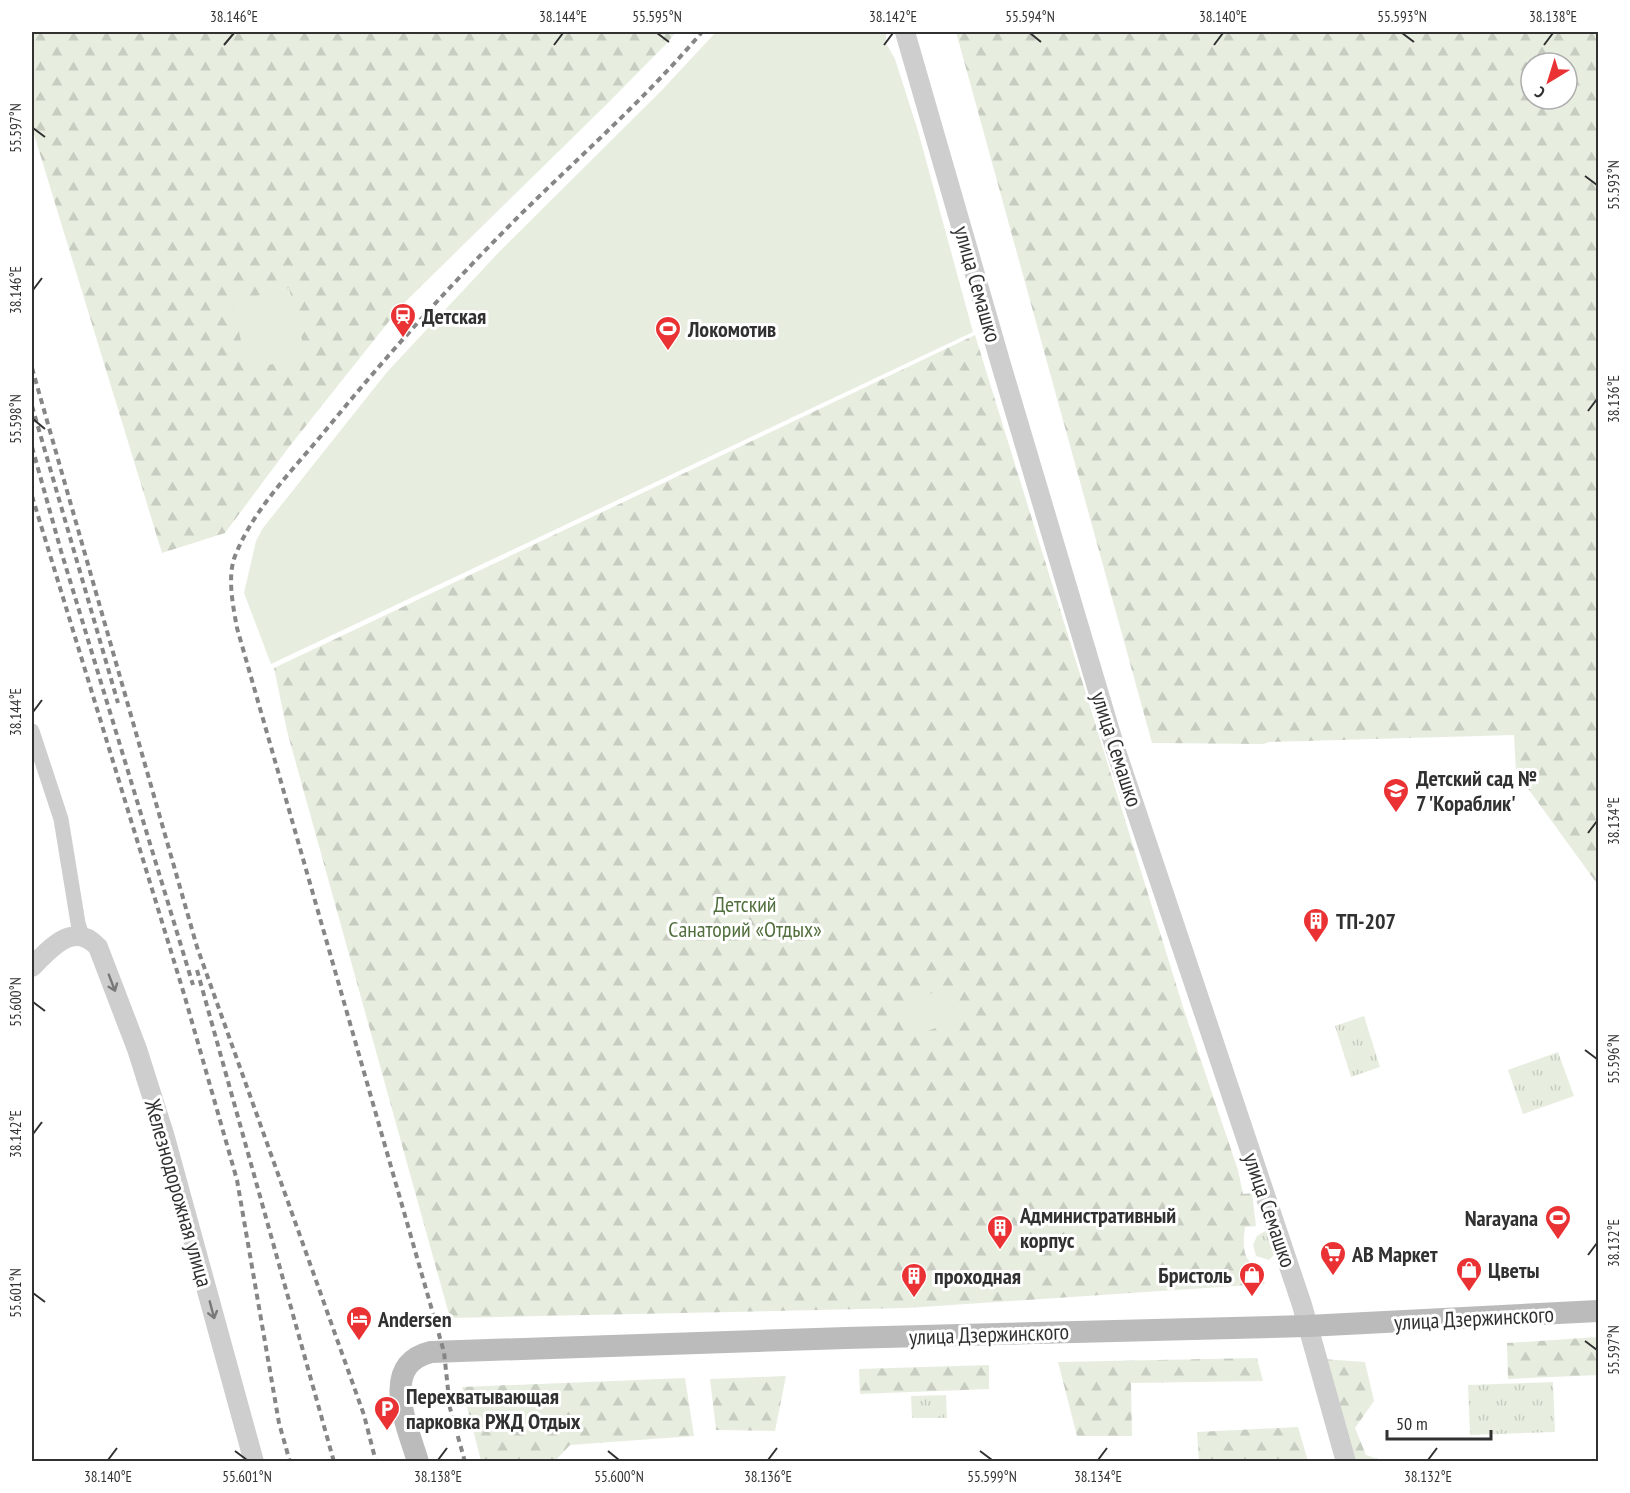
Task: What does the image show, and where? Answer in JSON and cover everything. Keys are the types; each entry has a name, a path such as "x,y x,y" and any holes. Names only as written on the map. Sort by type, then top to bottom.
{"main road":[{"name":"улица Дзержинского","path":"418,1461 401,1402 400,1389 405,1369 410,1363 420,1355 431,1352 1307,1326 1599,1311"}],"street":[{"name":"улица Семашко","path":"905,32 1115,748 1302,1305 1346,1461"},
{"path":"32,731 61,819 82,936 70,936 32,967"},
{"name":"Железнодорожная улица","path":"82,936 91,940 98,947 137,1049 164,1134 254,1461"}],"green space":[{"path":"32,32 676,32 607,104 402,305 289,447 225,533 162,553 32,128"},
{"name":"Локомотив","path":"716,32 886,32 886,43 895,59 918,131 973,332 271,664 244,593 256,541 263,528 387,372 499,252 662,90"},
{"path":"956,32 1598,32 1598,885 1516,772 1514,735 1269,742 1264,744 1152,743"},
{"path":"289,288 306,356 248,370 232,302"},
{"name":"Детский Санаторий «Отдых»","path":"975,335 1184,1010 1238,1170 1243,1194 1252,1193 1256,1226 1245,1227 1244,1251 1249,1261 1259,1266 1265,1284 907,1308 450,1318 287,731 274,668"},
{"path":"954,986 964,1019 908,1037 897,1004"},
{"path":"1364,1016 1380,1067 1351,1077 1335,1026"},
{"path":"1558,1052 1574,1096 1523,1114 1508,1070"},
{"path":"1267,1230 1275,1254 1269,1260 1256,1256 1253,1245 1257,1236"},
{"path":"1598,1337 1598,1375 1508,1379 1507,1343"},
{"path":"1257,1358 1263,1381 1131,1383 1132,1436 1077,1436 1058,1362"},
{"path":"1323,1359 1365,1362 1374,1401 1355,1428 1366,1455 1384,1461 1356,1461"},
{"path":"989,1365 989,1389 860,1394 859,1369"},
{"path":"786,1376 775,1431 716,1430 710,1379"},
{"path":"685,1378 694,1436 570,1445 554,1462 481,1461 462,1387"},
{"path":"1553,1382 1555,1432 1470,1435 1468,1385"},
{"path":"946,1395 947,1418 912,1418 911,1396"},
{"path":"1298,1427 1308,1461 1199,1461 1197,1432"}],"railway":[{"path":"465,1462 450,1408 444,1352 237,628 231,573 243,538 263,506 395,348 494,241 636,103 702,32"},
{"path":"32,368 197,947 364,1415 376,1462"},
{"path":"32,406 118,703"},
{"path":"32,447 61,551 193,985"},
{"path":"32,496 184,994 237,1180 279,1423 290,1462"},
{"path":"197,970 334,1462"}],"place":[{"name":"Детская","path":"403,339"},
{"name":"Локомотив","path":"668,352"},
{"name":"Детский сад № 7 'Кораблик'","path":"1396,814"},
{"name":"ТП-207","path":"1316,944"},
{"name":"Narayana","path":"1558,1241"},
{"name":"Административный корпус","path":"1000,1251"},
{"name":"АВ Маркет","path":"1333,1277"},
{"name":"Цветы","path":"1469,1293"},
{"name":"Бристоль","path":"1252,1298"},
{"name":"проходная","path":"914,1299"},
{"name":"Andersen","path":"359,1342"},
{"name":"Перехватывающая парковка РЖД Отдых","path":"387,1432"}]}
